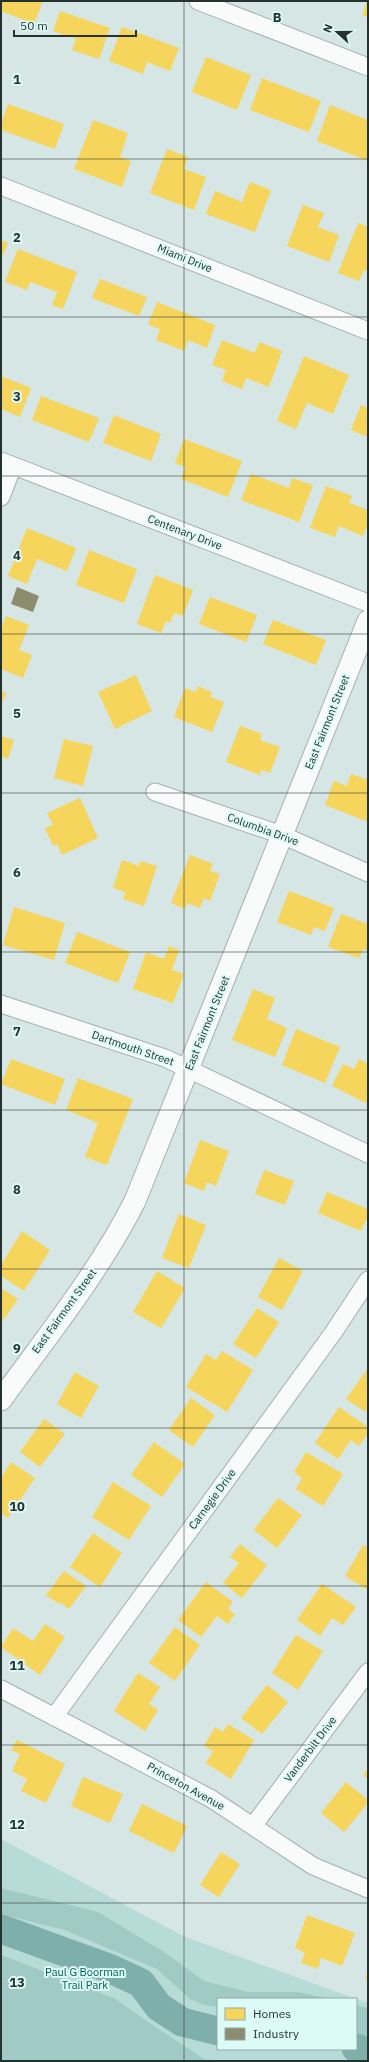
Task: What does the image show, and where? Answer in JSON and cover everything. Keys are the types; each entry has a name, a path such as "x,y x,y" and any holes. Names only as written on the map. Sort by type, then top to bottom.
{"street":[{"path":"198,1 368,68"},
{"name":"Miami Drive","path":"1,186 368,331"},
{"path":"1,497 7,463"},
{"name":"Centenary Drive","path":"7,463 368,603"},
{"name":"East Fairmont Street","path":"1,1400 93,1272 120,1231 140,1191 368,621"},
{"name":"Columbia Drive","path":"155,792 282,834 368,873"},
{"name":"Dartmouth Street","path":"1,1004 156,1055 189,1069 368,1154"},
{"name":"Carnegie Drive","path":"54,1716 333,1333 368,1280"},
{"name":"Vanderbilt Drive","path":"252,1826 368,1672"},
{"name":"Princeton Avenue","path":"1,1689 203,1794 313,1866 368,1889"}],"green space":[{"name":"Paul G Boorman Trail Park","path":"1,1839 185,1937 354,1998 217,1998 217,2050 357,2050 357,1999 368,2003 368,2061 1,2061"}],"shaded area":[{"path":"1,1888 98,1912 164,1952 204,1981 248,1992 298,1992 325,1998 217,1998 217,2007 204,2005 190,1999 157,1969 65,1930 1,1914"},
{"path":"1,1955 114,1998 204,2059 221,2061 1,2061"},
{"path":"357,2005 368,2008 368,2042 357,2038"}],"building: Homes":[{"path":"1,1 43,1 34,24 1,11"},
{"path":"368,1 368,17 362,15"},
{"path":"60,11 110,28 99,59 72,50 76,39 53,31"},
{"path":"122,27 179,48 170,71 147,62 143,74 109,61"},
{"path":"206,57 251,75 237,110 192,92"},
{"path":"262,78 321,101 309,132 250,110"},
{"path":"8,104 64,124 55,149 1,130 1,124"},
{"path":"330,105 368,120 368,161 317,141"},
{"path":"93,120 128,133 120,157 131,161 122,187 74,169"},
{"path":"167,149 188,157 184,169 206,177 194,210 150,193"},
{"path":"250,182 271,190 255,232 206,214 215,191 242,202"},
{"path":"303,205 324,213 318,227 339,235 329,262 287,246"},
{"path":"358,223 368,227 368,271 364,270 359,281 338,273"},
{"path":"1,240 8,243 1,260"},
{"path":"18,249 77,272 63,309 52,305 57,292 30,282 27,290 5,282"},
{"path":"100,279 147,297 139,316 92,298"},
{"path":"157,302 215,325 207,348 188,340 184,351 156,340 160,329 148,325"},
{"path":"222,340 255,353 259,342 282,351 269,387 246,378 242,389 222,381 226,370 212,365"},
{"path":"304,356 349,375 333,414 307,403 296,429 277,421"},
{"path":"1,376 31,388 20,417 1,409"},
{"path":"41,396 99,418 89,442 32,420"},
{"path":"361,405 368,408 368,437 351,430"},
{"path":"114,415 161,434 151,461 103,443"},
{"path":"184,439 242,461 228,497 181,479 185,467 175,463"},
{"path":"251,474 289,488 292,478 313,485 299,522 241,500"},
{"path":"326,486 352,496 349,503 368,510 368,523 363,536 339,526 335,537 310,528"},
{"path":"27,528 76,548 67,571 37,559 27,584 8,576"},
{"path":"89,550 137,569 124,603 76,585"},
{"path":"155,575 193,590 183,616 174,613 170,623 166,621 161,633 137,624"},
{"path":"210,597 257,615 246,642 199,624"},
{"path":"6,616 29,625 19,650 32,655 23,678 1,669 1,630"},
{"path":"273,620 326,640 316,665 263,644"},
{"path":"136,675 152,711 115,729 98,692"},
{"path":"198,686 212,692 210,697 224,702 212,732 174,717 185,688 196,692"},
{"path":"1,691 6,693 1,705"},
{"path":"240,726 262,734 260,740 280,747 270,773 261,770 260,775 226,762"},
{"path":"1,736 14,740 8,759 1,756"},
{"path":"64,739 93,746 83,786 54,778"},
{"path":"351,774 368,780 368,822 325,805 334,781 347,786"},
{"path":"80,798 98,838 62,855 57,844 53,846 45,828 53,825 47,813"},
{"path":"190,855 213,864 210,871 220,874 210,901 204,898 200,908 187,903 185,909 171,903"},
{"path":"122,860 139,866 140,861 157,866 144,906 123,899 125,892 113,888"},
{"path":"289,891 334,908 325,931 314,927 311,935 277,922"},
{"path":"14,907 65,923 54,960 3,945"},
{"path":"341,914 368,924 368,951 363,949 359,958 328,947"},
{"path":"77,932 130,952 118,983 65,963"},
{"path":"169,946 179,950 172,970 184,974 173,1003 133,989 146,952 164,959"},
{"path":"253,989 275,998 267,1019 287,1028 275,1057 232,1040"},
{"path":"296,1029 340,1047 325,1083 282,1065"},
{"path":"11,1059 65,1079 55,1105 1,1084"},
{"path":"359,1059 368,1064 368,1104 332,1086 343,1064 354,1069"},
{"path":"78,1078 133,1099 107,1165 85,1157 98,1123 66,1110"},
{"path":"200,1140 229,1151 216,1186 207,1182 204,1191 184,1183"},
{"path":"264,1170 294,1181 285,1205 255,1194"},
{"path":"327,1192 368,1209 368,1221 366,1220 361,1231 318,1213"},
{"path":"179,1214 206,1225 189,1268 162,1258"},
{"path":"22,1231 50,1250 24,1291 1,1276 1,1265"},
{"path":"279,1258 303,1271 282,1310 258,1297"},
{"path":"157,1271 185,1288 161,1328 133,1312"},
{"path":"1,1288 18,1299 1,1323"},
{"path":"257,1308 279,1322 256,1358 233,1344"},
{"path":"222,1351 253,1370 227,1412 186,1387 206,1354 216,1360"},
{"path":"368,1368 368,1409 366,1412 346,1399"},
{"path":"75,1372 99,1386 81,1418 57,1404"},
{"path":"191,1398 215,1415 193,1447 169,1430"},
{"path":"339,1407 368,1427 368,1433 359,1446 351,1440 338,1459 315,1443"},
{"path":"44,1419 65,1434 40,1467 20,1452"},
{"path":"154,1442 185,1464 162,1497 131,1475"},
{"path":"306,1452 343,1474 323,1506 296,1489 302,1478 294,1472"},
{"path":"11,1462 35,1478 8,1518 1,1513 1,1478"},
{"path":"113,1482 151,1506 129,1540 92,1517"},
{"path":"278,1498 302,1515 277,1548 254,1530"},
{"path":"93,1533 122,1553 100,1587 70,1567"},
{"path":"240,1544 267,1565 242,1598 223,1583 239,1563 230,1557"},
{"path":"363,1545 368,1548 368,1590 345,1576"},
{"path":"64,1571 86,1586 69,1609 60,1602 59,1604 46,1595"},
{"path":"206,1582 233,1602 228,1609 235,1614 228,1624 217,1616 201,1637 178,1620"},
{"path":"322,1584 356,1607 343,1625 332,1618 320,1636 297,1620"},
{"path":"45,1624 65,1637 40,1675 1,1647 13,1628 33,1641"},
{"path":"175,1627 200,1645 175,1681 149,1663"},
{"path":"296,1635 323,1651 298,1690 272,1673"},
{"path":"138,1673 160,1687 149,1704 158,1710 145,1731 114,1711"},
{"path":"267,1685 288,1702 262,1734 241,1718"},
{"path":"228,1724 254,1740 231,1779 206,1763 213,1751 204,1746 215,1727 223,1732"},
{"path":"17,1740 65,1764 46,1803 21,1791 27,1779 12,1771 20,1754 11,1750"},
{"path":"368,1768 368,1779 363,1775"},
{"path":"83,1777 123,1794 110,1823 71,1806"},
{"path":"346,1782 368,1800 368,1803 344,1832 321,1813"},
{"path":"142,1804 187,1826 174,1853 129,1831"},
{"path":"221,1852 240,1864 219,1897 200,1885"},
{"path":"307,1915 355,1933 342,1966 321,1958 318,1969 301,1963 305,1953 295,1948"},
{"path":"368,1970 368,1980 365,1979"}],"building: Industry":[{"path":"17,587 39,596 33,612 11,604"}],"waterway":[{"path":"1,1929 111,1969 141,1983 159,2007 182,2022 217,2031"},
{"path":"357,2048 368,2052"}]}
